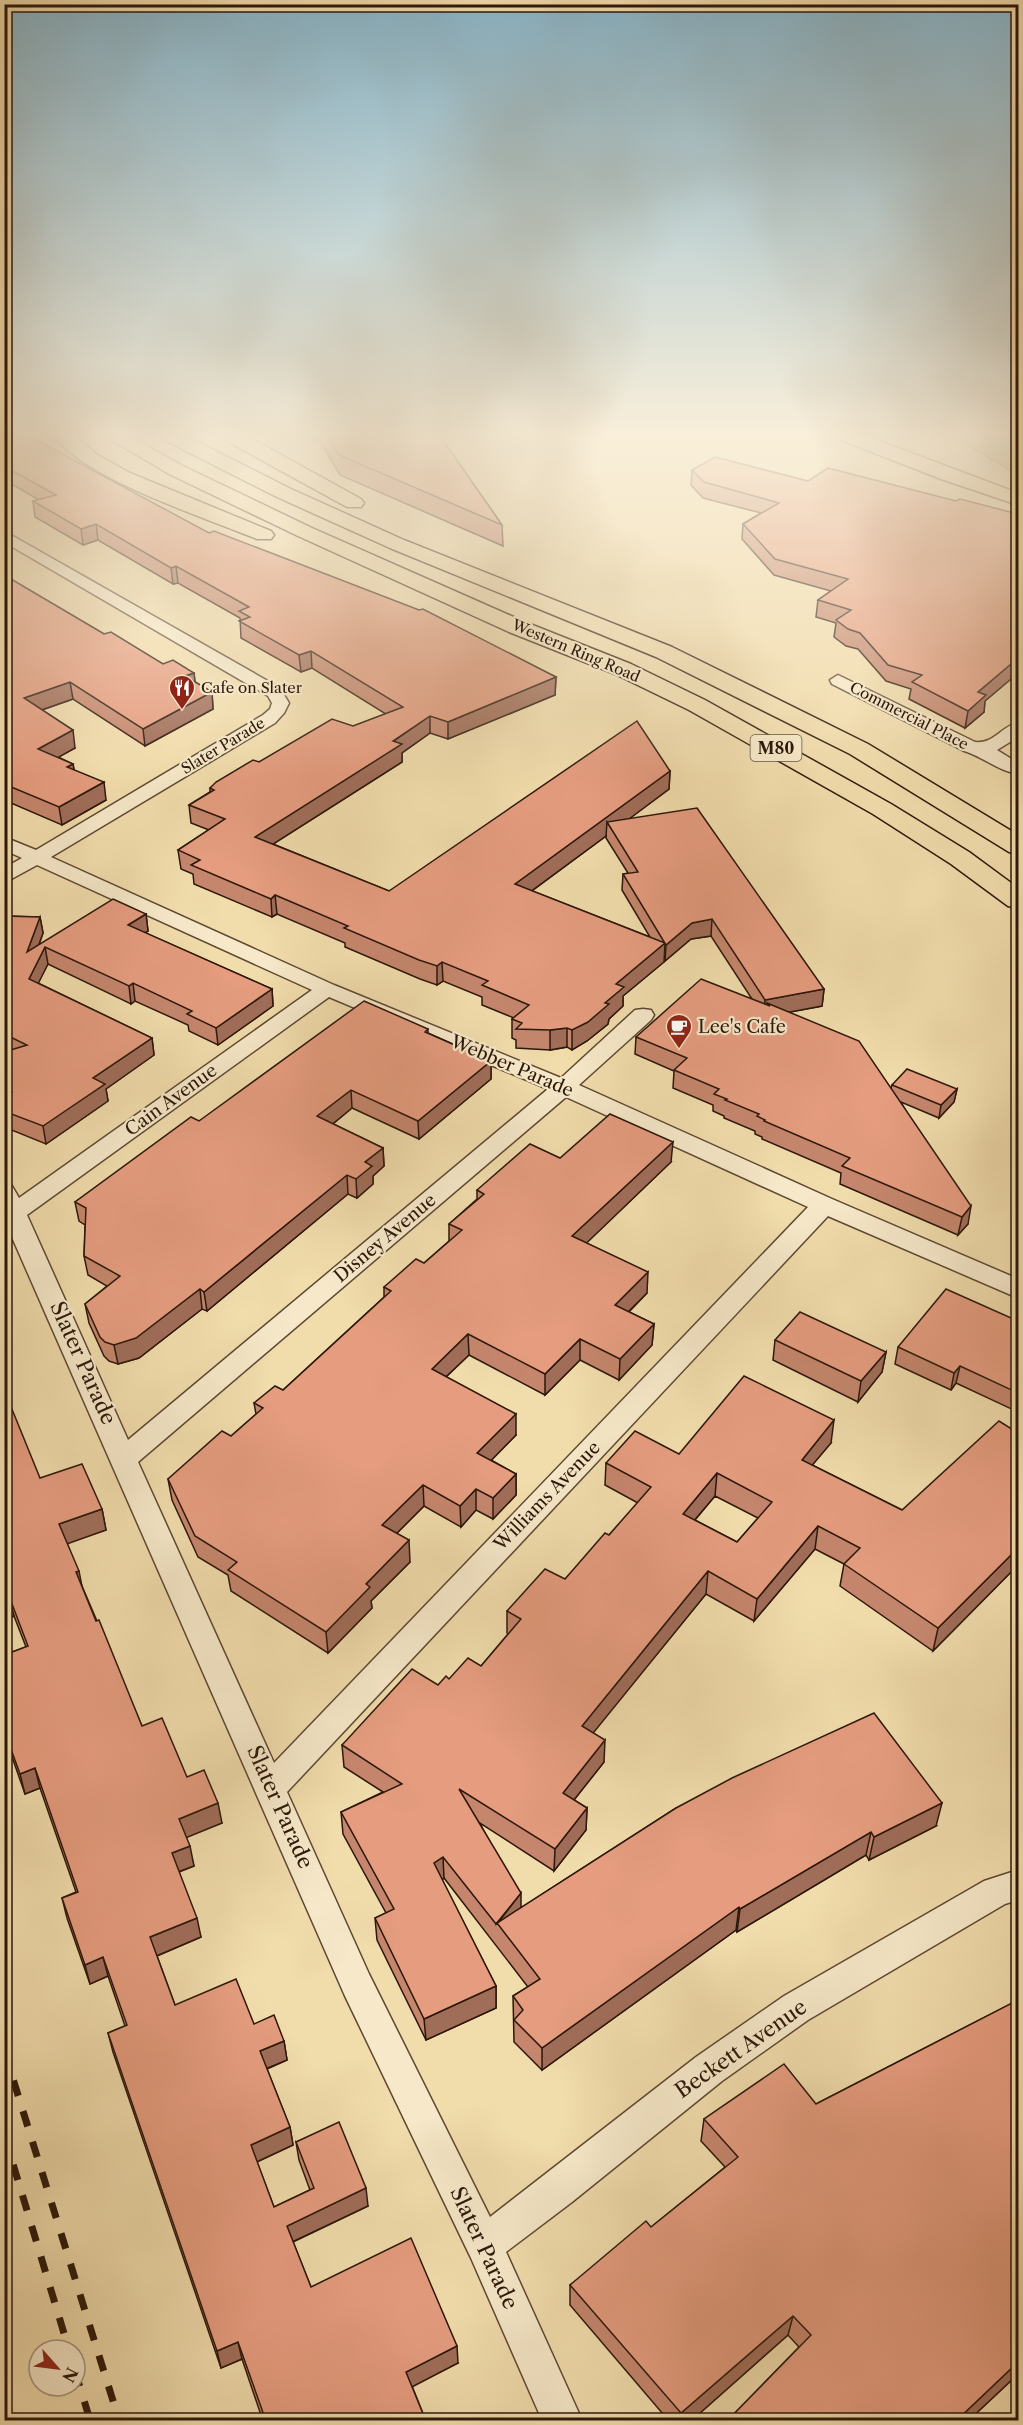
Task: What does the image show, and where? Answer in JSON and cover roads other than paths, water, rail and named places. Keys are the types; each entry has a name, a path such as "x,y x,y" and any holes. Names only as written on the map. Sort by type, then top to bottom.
{"main road":[{"path":"301,549 517,627"},
{"name":"Western Ring Road","path":"343,549 517,627 623,669 790,755 960,858 1018,900"},
{"name":"Western Ring Road","path":"410,549 664,652 859,749 1018,846"},
{"path":"452,549 565,600 664,652"}],"street":[{"name":"Slater Parade","path":"4,877 269,719 279,712 281,704 280,698 274,692 28,549"},
{"name":"Commercial Place","path":"838,680 955,742 981,749 1015,768"},
{"name":"Commercial Place","path":"981,749 997,745 1018,728"},
{"name":"Webber Parade","path":"4,843 327,989 564,1087 824,1205 1018,1289"},
{"name":"Cain Avenue","path":"10,1201 327,989"},
{"name":"Disney Avenue","path":"125,1458 564,1087 643,1015"},
{"name":"Slater Parade","path":"10,1201 271,1786 357,1985 484,2245 562,2421"},
{"name":"Williams Avenue","path":"271,1786 824,1205"},
{"name":"Beckett Avenue","path":"484,2245 559,2189 709,2069 796,2007 996,1892 1018,1885"}],"railway":[{"path":"4,2050 119,2420"},
{"path":"4,2134 65,2338"},
{"path":"83,2398 90,2420"}],"place":[{"name":"Cafe on Slater","path":"182,711"},
{"name":"Lee's Cafe","path":"679,1050"}]}
